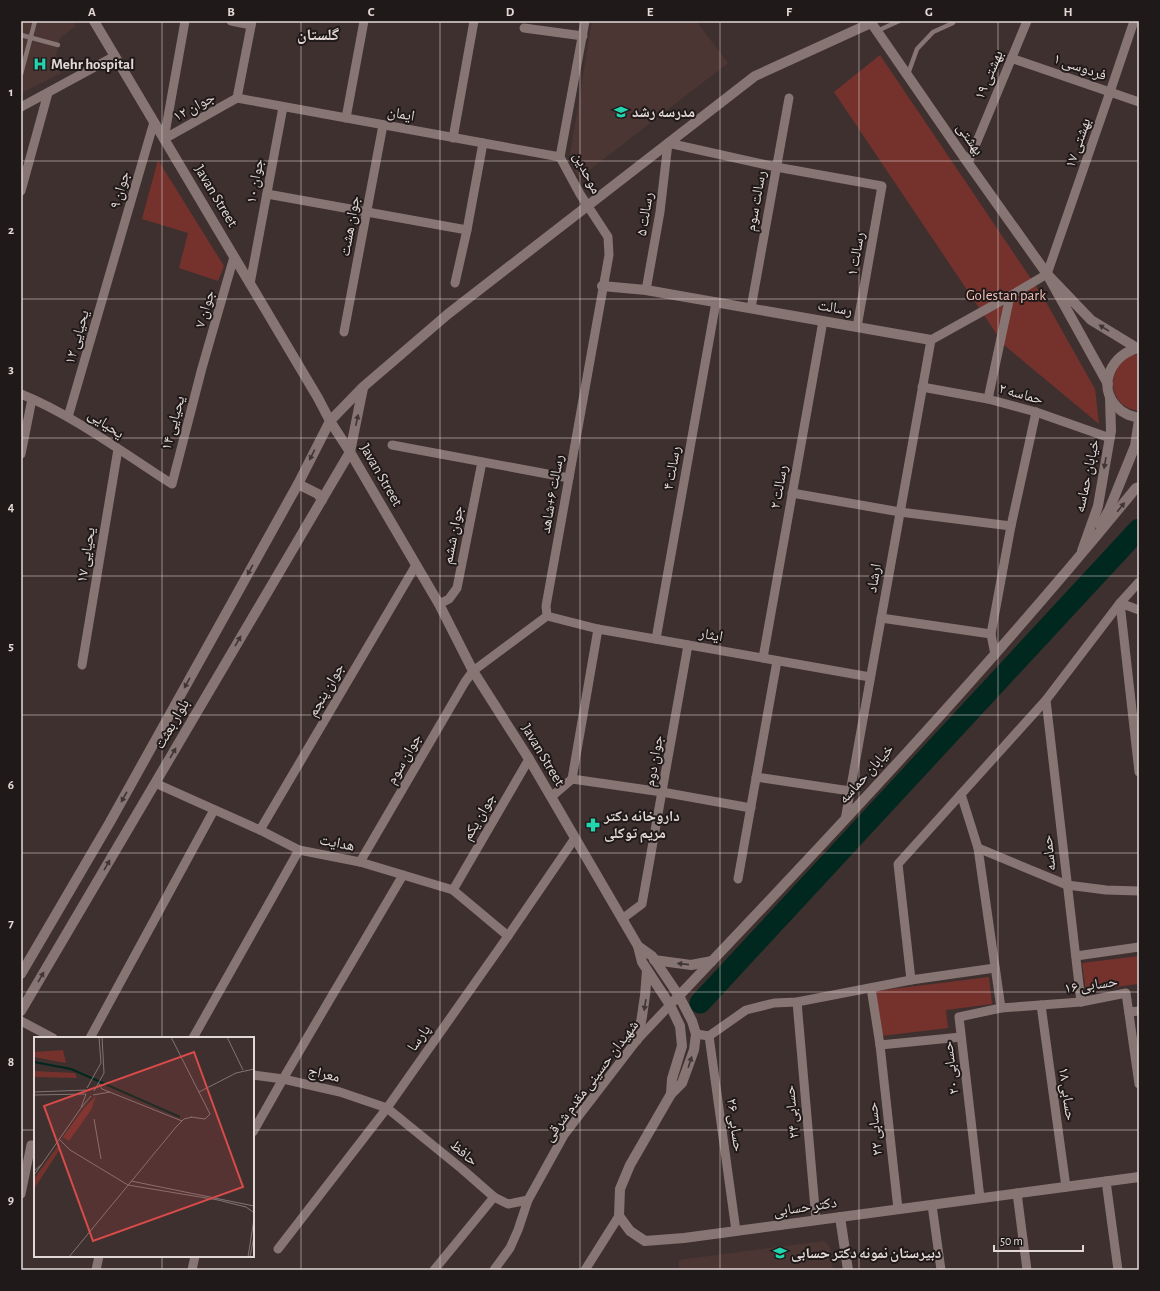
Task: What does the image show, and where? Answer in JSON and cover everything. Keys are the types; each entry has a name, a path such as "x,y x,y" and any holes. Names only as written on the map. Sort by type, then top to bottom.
{"main road":[{"name":"Javan Street","path":"94,21 439,604 473,671 529,759 638,946 642,962 670,1005"},
{"name":"بهشتی","path":"873,25 1047,274"},
{"name":"بلوار بعثت","path":"21,974 102,836 298,484 330,421 363,387 448,314 755,76 873,25"},
{"path":"1047,274 1091,320 1138,348"},
{"path":"1047,274 1108,384"},
{"name":"رسالت","path":"602,286 646,290 931,340"},
{"path":"1108,384 1110,371 1116,360 1125,352 1138,348"},
{"name":"خیابان حماسه","path":"1079,559 1098,506 1110,438 1110,397 1108,384"},
{"name":"بلوار بعثت","path":"21,1011 350,452 363,387"},
{"path":"1110,397 1117,407 1127,415 1139,419"},
{"name":"خیابان حماسه","path":"670,1005 845,820 995,655 1079,559 1109,510 1135,446 1139,419"},
{"path":"298,484 318,494 322,500"},
{"path":"1079,559 1136,488 1139,487"},
{"path":"102,836 119,844"},
{"name":"Javan Street","path":"638,946 652,956 679,996"},
{"path":"654,960 691,965 712,961"},
{"path":"637,1040 643,1018 646,998 647,970"},
{"path":"619,1216 620,1189 630,1165 670,1094 682,1083 694,1050 696,1034 692,1021 679,996"},
{"path":"670,1005 680,1026 682,1046 672,1078 670,1094"},
{"name":"دکتر حسابی","path":"619,1216 630,1231 645,1241 684,1238 1139,1177"},
{"path":"840,1217 848,1270"}],"street":[{"path":"164,139 185,21"},
{"path":"231,21 251,23 237,98"},
{"path":"346,118 364,21"},
{"path":"453,138 474,21"},
{"name":"موحدین","path":"585,21 560,157 580,194 608,237 609,255 602,286"},
{"name":"بهشتی ۱۹","path":"968,163 1027,21"},
{"name":"بهشتی ۱۷","path":"1047,274 1134,21"},
{"path":"524,28 583,36"},
{"path":"21,107 115,56"},
{"name":"فردوسی ۱","path":"1011,58 1139,102"},
{"path":"21,191 48,93"},
{"name":"جوان ۱۲","path":"164,139 237,98"},
{"name":"ایمان","path":"237,98 560,157"},
{"name":"رسالت سوم","path":"751,308 789,98"},
{"name":"جوان ۱۰","path":"250,284 283,107"},
{"name":"جوان ۹","path":"112,265 154,122"},
{"name":"جوان هشت","path":"344,332 383,125"},
{"path":"454,283 467,230 483,143"},
{"path":"668,143 776,167"},
{"name":"رسالت ۵","path":"646,290 660,212 668,143"},
{"name":"رسالت ۱","path":"776,167 882,186 857,327"},
{"path":"267,194 467,230"},
{"name":"جوان ۷","path":"202,368 234,257"},
{"name":"یحیایی ۱۲","path":"68,417 112,265"},
{"path":"931,340 1047,274"},
{"name":"رسالت ۶+شاهد","path":"547,616 546,606 602,286"},
{"path":"988,399 1010,296"},
{"name":"رسالت ۴","path":"656,639 716,302"},
{"name":"رسالت ۲","path":"763,658 823,321"},
{"name":"ارشاد","path":"845,820 931,340"},
{"name":"یحیایی ۱۴","path":"172,484 202,368"},
{"name":"حماسه ۲","path":"922,387 988,399 1036,412 1110,438"},
{"name":"یحیایی","path":"21,394 68,417 172,484"},
{"path":"21,454 32,399"},
{"path":"995,655 991,634 1011,526 1036,412"},
{"path":"392,445 569,478"},
{"name":"یحیایی ۱۷","path":"82,665 118,449"},
{"name":"جوان ششم","path":"439,604 449,599 457,588 482,462"},
{"path":"792,493 900,512 1011,526"},
{"name":"جوان پنجم","path":"260,830 416,565"},
{"path":"911,980 898,864 1046,700 1120,603 1139,582"},
{"path":"1120,603 1139,610"},
{"path":"1120,603 1139,772"},
{"path":"473,671 547,616"},
{"name":"ایثار","path":"547,616 598,629 870,677"},
{"path":"881,618 991,634"},
{"path":"551,798 572,779 598,629"},
{"name":"جوان دوم","path":"622,919 642,904 688,645"},
{"path":"738,879 777,661"},
{"name":"جوان سوم","path":"360,862 465,682 473,671"},
{"name":"حماسه","path":"1046,700 1081,1002"},
{"name":"جوان یکم","path":"453,890 529,759"},
{"path":"756,777 850,791"},
{"path":"572,779 662,792 751,808"},
{"name":"هدایت","path":"155,783 260,830 299,850 360,862 453,890 508,936"},
{"path":"961,794 978,848 1001,1008"},
{"path":"91,1037 214,810"},
{"name":"پارسا","path":"278,1249 387,1108 575,838"},
{"path":"978,848 1067,885 1106,890 1139,891"},
{"path":"194,1037 299,850"},
{"path":"254,1130 403,875"},
{"path":"1076,956 1139,947"},
{"path":"696,1034 709,1036 746,1010 774,1002 797,1002 911,980 995,968"},
{"name":"حسابی ۲۲","path":"871,988 880,1045 898,1209"},
{"name":"حسابی ۱۶","path":"1041,1005 1081,1002 1126,994 1139,1084"},
{"name":"حسابی ۲۴","path":"797,1002 816,1220"},
{"name":"شهیدان حسینی مقدم شرقی","path":"494,1270 510,1248 528,1200 564,1134 637,1040 670,1005"},
{"name":"حسابی ۲۰","path":"980,1198 959,1017 1001,1008 1041,1005"},
{"name":"حسابی ۱۸","path":"1041,1005 1066,1187"},
{"path":"1129,1012 1139,1011"},
{"path":"21,1021 51,1037"},
{"name":"حسابی ۲۶","path":"709,1036 736,1231"},
{"path":"880,1045 961,1036"},
{"name":"معراج","path":"254,1075 283,1079 340,1092 387,1108"},
{"name":"حافظ","path":"387,1108 494,1197 508,1204 528,1200"},
{"path":"21,1194 34,1143"},
{"path":"1106,1181 1118,1270"},
{"path":"1017,1193 1027,1270"},
{"path":"434,1270 494,1197"},
{"path":"932,1205 941,1270"},
{"path":"585,1270 619,1216"},
{"path":"96,1270 99,1257"},
{"path":"192,1270 195,1257"}],"lane":[{"path":"21,74 35,21"},
{"path":"873,25 899,21"},
{"path":"908,76 917,49 934,32 953,23 952,21"},
{"path":"21,35 58,45"}],"shaded area":[{"name":"Mehr hospital","path":"21,21 73,21 76,26 60,38 56,55 61,73 21,93"},
{"name":"مدرسه رشد","path":"592,21 696,21 728,63 579,178 569,161"},
{"name":"دبیرستان نمونه دکتر حسابی","path":"824,1241 830,1247 833,1270 679,1270 679,1260"}],"green space":[{"name":"Golestan park","path":"880,55 1042,295 1095,389 1099,424 1004,345 834,92"},
{"path":"158,160 224,266 218,281 179,268 188,233 142,219"},
{"path":"1139,354 1139,411 1130,409 1122,404 1114,392 1113,385 1119,365 1130,356"},
{"path":"1139,956 1139,993 1138,984 1086,991 1082,963"},
{"path":"989,977 992,1004 946,1010 948,1028 881,1036 876,991"}],"waterway":[{"path":"700,1003 1139,529"}],"place":[{"name":"Mehr hospital","path":"40,64"},
{"name":"مدرسه رشد","path":"621,112"},
{"name":"داروخانه دکتر مریم توکلی","path":"593,825"},
{"name":"دبیرستان نمونه دکتر حسابی","path":"780,1253"}],"district":[{"name":"گلستان","path":"318,35"}]}
